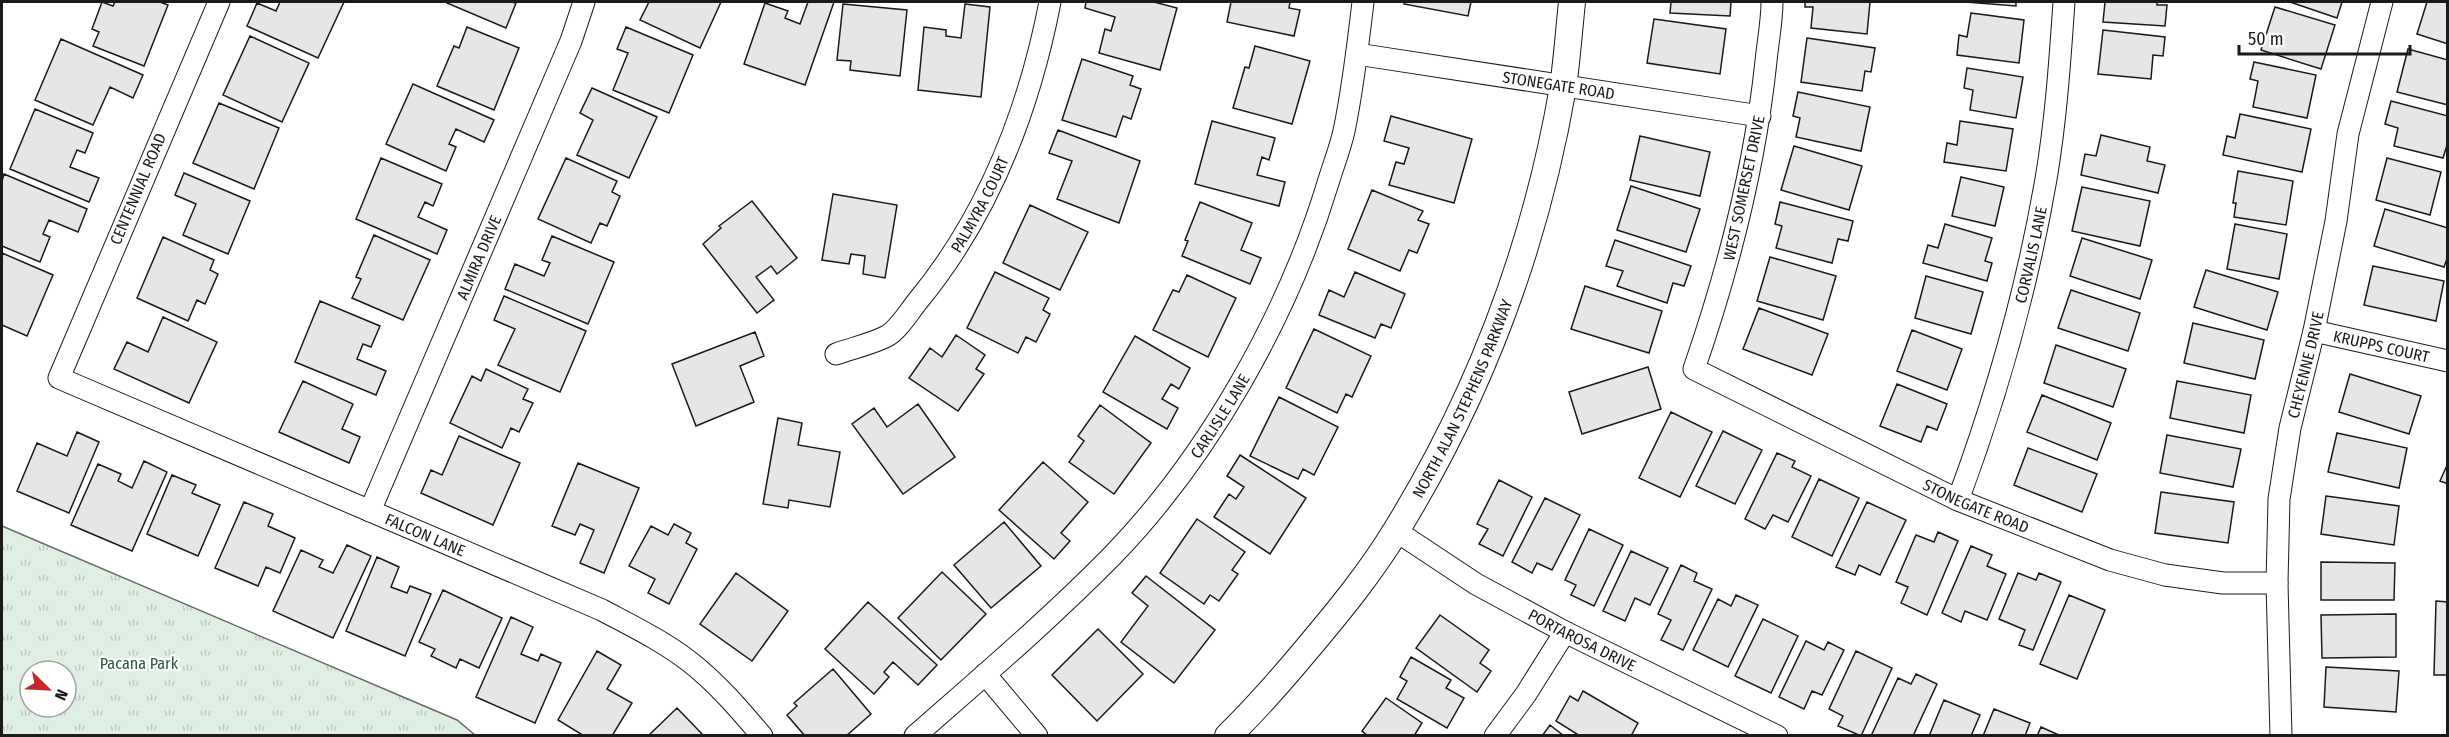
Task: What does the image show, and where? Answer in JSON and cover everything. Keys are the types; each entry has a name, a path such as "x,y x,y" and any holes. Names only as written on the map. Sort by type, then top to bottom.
{"street":[{"name":"CENTENNIAL ROAD","path":"59,378 219,2"},
{"name":"ALMIRA DRIVE","path":"370,512 571,41 584,2"},
{"name":"PALMYRA COURT","path":"836,354 889,335 936,279 984,201 1016,126 1040,53 1050,2"},
{"name":"CARLISLE LANE","path":"915,735 1114,555 1162,497 1203,442 1253,363 1287,292 1318,216 1343,133 1357,54 1363,2"},
{"name":"NORTH ALAN STEPHENS PARKWAY","path":"1228,735 1248,716 1341,608 1396,531 1442,449 1476,379 1508,300 1526,247 1563,85 1572,2"},
{"name":"WEST SOMERSET DRIVE","path":"1694,369 1723,283 1743,205 1760,116 1772,2"},
{"name":"CORVALIS LANE","path":"1958,500 1986,426 2018,312 2046,178 2061,51 2064,2"},
{"name":"CHEYENNE DRIVE","path":"2281,735 2277,583 2279,499 2290,428 2314,332 2336,221 2348,134 2382,2"},
{"name":"STONEGATE ROAD","path":"1357,54 1760,116"},
{"name":"KRUPPS COURT","path":"2314,332 2448,361"},
{"name":"STONEGATE ROAD","path":"1694,369 1958,500 2110,560 2165,575 2223,583 2277,583"},
{"name":"FALCON LANE","path":"59,378 602,610 651,636 691,662 730,699 762,735"},
{"name":"PORTAROSA DRIVE","path":"1396,531 1476,584 1565,632 1777,735"},
{"path":"1495,735 1526,694 1565,632"},
{"path":"985,674 1037,735"}],"green space":[{"name":"Pacana Park","path":"2,526 457,720 475,735 2,735"}],"building":[{"path":"102,2 113,6 115,2 160,2 168,5 144,66 93,46 99,32 92,29"},
{"path":"280,2 344,2 318,58 247,26 257,3 276,11"},
{"path":"447,2 511,2 516,3 506,28"},
{"path":"649,2 721,2 700,48 640,20"},
{"path":"808,2 834,2 805,85 744,64 765,3 788,11 785,18 800,24"},
{"path":"1086,2 1154,2 1177,8 1160,70 1099,53 1105,29 1111,31 1115,17 1085,8"},
{"path":"1231,2 1290,2 1289,8 1300,10 1294,36 1227,22"},
{"path":"1405,2 1471,2 1468,16 1404,4"},
{"path":"1671,2 1731,2 1730,16 1670,13"},
{"path":"1805,2 1870,2 1867,34 1811,28 1813,7 1805,7"},
{"path":"1965,2 2016,2 2016,6"},
{"path":"2105,2 2157,2 2157,5 2167,5 2165,26 2103,22"},
{"path":"2290,2 2342,2 2337,18"},
{"path":"2427,2 2448,2 2448,44 2417,34"},
{"path":"843,4 907,10 900,76 850,70 851,61 837,60"},
{"path":"965,4 990,7 981,97 918,90 924,27 946,30 946,36 961,38"},
{"path":"2275,7 2335,25 2321,69 2261,50"},
{"path":"1971,13 2024,20 2019,63 1957,55 1959,35 1967,37"},
{"path":"1654,19 1726,29 1720,74 1647,63"},
{"path":"467,27 519,48 494,110 437,86 454,46 459,48"},
{"path":"626,27 693,55 669,113 613,90 628,53 617,49"},
{"path":"2103,30 2165,37 2163,56 2153,55 2151,79 2098,74"},
{"path":"250,36 309,63 282,122 223,95"},
{"path":"1807,38 1875,48 1871,72 1865,71 1862,91 1801,82"},
{"path":"61,39 143,75 133,98 110,87 93,125 35,100"},
{"path":"1255,46 1310,61 1292,124 1233,108 1245,67 1249,68"},
{"path":"2408,49 2448,60 2448,105 2397,92"},
{"path":"1082,59 1133,76 1130,85 1141,89 1131,119 1123,116 1116,137 1062,120"},
{"path":"2254,62 2316,75 2307,118 2253,107 2258,81 2250,79"},
{"path":"1967,68 2023,77 2016,118 1970,110 1973,90 1964,88"},
{"path":"413,84 494,120 484,142 456,129 449,144 456,147 446,171 386,144"},
{"path":"592,88 657,117 629,178 577,155 593,120 580,113"},
{"path":"1798,92 1870,107 1861,151 1796,137 1800,118 1793,116"},
{"path":"2391,101 2448,116 2448,142 2443,158 2394,146 2398,128 2385,124"},
{"path":"219,103 279,128 254,189 193,163"},
{"path":"35,109 93,133 85,153 77,150 70,167 99,178 89,202 10,169"},
{"path":"2240,114 2311,129 2302,172 2223,155 2227,136 2235,138"},
{"path":"1391,116 1472,139 1454,203 1389,185 1396,162 1404,164 1409,148 1384,141"},
{"path":"1212,121 1275,138 1269,160 1262,157 1257,175 1285,182 1279,206 1195,184"},
{"path":"1960,121 2013,129 2006,171 1944,162 1947,143 1957,145"},
{"path":"1058,130 1140,161 1119,223 1057,199 1072,161 1049,153"},
{"path":"2101,135 2150,147 2147,161 2165,165 2158,193 2081,175 2085,154 2096,156"},
{"path":"1640,136 1710,152 1700,196 1630,180"},
{"path":"1794,146 1862,166 1849,210 1781,190"},
{"path":"381,158 442,184 433,206 425,202 418,217 447,230 437,254 356,219"},
{"path":"566,158 617,181 612,192 620,196 607,226 600,223 591,243 538,219"},
{"path":"2387,158 2441,172 2430,215 2376,200"},
{"path":"2238,171 2293,181 2286,225 2234,217 2236,203 2233,203"},
{"path":"184,173 250,201 228,254 183,235 196,204 175,195"},
{"path":"4,174 87,209 78,232 49,220 43,234 50,237 40,262 2,246 2,181"},
{"path":"1961,177 2004,187 1995,226 1952,216"},
{"path":"1631,186 1700,209 1686,252 1617,230"},
{"path":"2082,187 2150,201 2140,246 2072,231"},
{"path":"1372,190 1423,211 1418,220 1429,224 1417,253 1409,250 1400,271 1348,249"},
{"path":"833,194 897,205 885,278 863,274 865,256 851,254 849,264 822,260"},
{"path":"752,201 797,258 777,274 771,266 756,277 774,300 757,313 703,244 721,228 719,226"},
{"path":"1200,202 1252,223 1241,250 1261,258 1250,284 1182,256 1188,241 1185,240"},
{"path":"1780,202 1853,221 1848,241 1838,239 1832,263 1776,248 1782,226 1775,224"},
{"path":"1030,205 1088,232 1060,290 1003,263"},
{"path":"2385,209 2448,228 2448,256 2444,267 2374,246"},
{"path":"1945,224 1992,238 1985,261 1992,263 1987,281 1923,263 1928,245 1938,248"},
{"path":"2235,224 2287,234 2279,279 2227,269"},
{"path":"374,235 430,260 403,320 352,298 361,279 356,277"},
{"path":"552,236 614,262 588,324 505,289 515,264 544,276 550,263 542,260"},
{"path":"163,237 214,260 210,270 218,274 205,304 197,300 188,321 137,298"},
{"path":"2082,238 2152,260 2140,299 2070,276"},
{"path":"1615,240 1691,266 1684,286 1673,283 1667,303 1617,286 1623,271 1606,266"},
{"path":"2,253 53,275 27,336 2,325"},
{"path":"1770,257 1836,276 1823,320 1757,301"},
{"path":"2373,266 2444,281 2436,321 2364,305"},
{"path":"2206,270 2278,292 2267,330 2194,307"},
{"path":"995,272 1049,298 1043,310 1050,314 1036,342 1026,337 1018,353 967,328"},
{"path":"1355,272 1405,294 1391,328 1381,324 1375,338 1319,315 1329,290 1344,297"},
{"path":"1187,275 1236,298 1208,357 1153,330 1173,290 1179,292"},
{"path":"1926,276 1983,292 1971,334 1915,318"},
{"path":"1585,286 1662,311 1649,353 1571,329"},
{"path":"2071,290 2140,313 2128,351 2058,328"},
{"path":"504,296 586,331 560,392 498,365 515,329 494,320"},
{"path":"320,301 380,326 371,347 363,344 357,359 386,371 376,395 295,362"},
{"path":"1759,308 1828,334 1812,375 1743,349"},
{"path":"163,317 217,342 189,403 114,369 127,342 148,352"},
{"path":"2193,323 2264,340 2255,379 2184,363"},
{"path":"1314,329 1371,356 1352,397 1346,394 1337,413 1286,388"},
{"path":"1912,330 1962,349 1947,390 1897,371"},
{"path":"755,332 764,356 740,366 754,402 696,426 672,364"},
{"path":"956,335 985,355 976,369 984,374 958,411 909,378 930,348 942,357"},
{"path":"1135,336 1190,368 1179,389 1171,384 1162,399 1178,408 1167,429 1103,392"},
{"path":"2056,345 2126,369 2113,407 2044,383"},
{"path":"1648,367 1661,409 1582,434 1569,392"},
{"path":"486,369 528,389 523,399 533,403 519,432 511,428 502,448 450,423 472,376 481,381"},
{"path":"2350,374 2421,396 2409,434 2339,412"},
{"path":"303,381 353,404 342,429 360,437 349,463 279,432"},
{"path":"2177,381 2251,395 2244,433 2170,418"},
{"path":"1897,384 1947,404 1937,430 1927,426 1921,442 1880,426"},
{"path":"2042,395 2111,423 2097,460 2027,432"},
{"path":"1279,397 1338,427 1314,475 1303,469 1298,479 1250,456"},
{"path":"918,404 955,457 903,494 852,424 874,408 887,427"},
{"path":"1100,405 1151,443 1114,494 1069,462 1084,441 1078,436"},
{"path":"1671,412 1712,432 1680,497 1639,478"},
{"path":"778,418 802,423 798,445 840,452 830,507 789,500 788,508 763,504"},
{"path":"1723,431 1762,450 1735,504 1696,486"},
{"path":"77,432 99,442 69,513 17,491 37,443 67,456"},
{"path":"2337,433 2407,448 2399,488 2328,472"},
{"path":"2167,435 2241,449 2233,487 2160,473"},
{"path":"459,436 520,463 493,525 421,493 431,470 442,475"},
{"path":"2028,448 2097,474 2082,512 2014,485"},
{"path":"1777,453 1795,461 1792,467 1811,476 1788,522 1773,515 1765,529 1745,519"},
{"path":"1240,455 1306,498 1270,554 1214,517 1229,494 1236,499 1244,487 1227,476"},
{"path":"144,461 167,472 132,551 71,525 98,464 121,474 118,481 132,488"},
{"path":"1043,462 1088,502 1061,533 1070,541 1054,559 999,510"},
{"path":"578,463 639,488 604,573 580,563 594,530 580,524 575,535 552,526"},
{"path":"2448,463 2448,484 2440,481"},
{"path":"172,475 196,485 192,493 220,505 198,556 147,534"},
{"path":"1819,479 1859,498 1832,556 1792,537"},
{"path":"1499,480 1532,497 1503,556 1479,544 1488,529 1477,524"},
{"path":"2161,492 2234,502 2228,543 2155,533"},
{"path":"2326,496 2399,506 2394,545 2321,534"},
{"path":"1545,498 1580,515 1552,570 1537,563 1532,573 1512,562"},
{"path":"244,502 273,514 268,526 295,538 280,573 266,567 258,586 215,568"},
{"path":"1867,502 1906,520 1880,575 1859,565 1855,575 1836,567"},
{"path":"1197,519 1245,552 1232,570 1238,574 1219,601 1210,595 1204,604 1160,573"},
{"path":"1004,522 1041,566 991,608 954,565"},
{"path":"674,524 691,533 686,543 697,549 669,604 648,593 655,579 629,566 651,526 668,535"},
{"path":"1589,529 1623,545 1594,606 1571,595 1576,585 1565,580"},
{"path":"1938,532 1958,541 1927,615 1901,603 1908,587 1896,582 1916,535 1934,542"},
{"path":"347,545 371,556 333,638 273,611 301,550 323,560 319,567 333,573"},
{"path":"1971,546 1992,555 1987,566 2006,574 1987,620 1965,611 1961,622 1942,613"},
{"path":"1631,551 1668,568 1650,605 1635,598 1625,621 1603,611"},
{"path":"377,557 399,567 391,587 407,593 410,586 431,594 405,656 346,631"},
{"path":"2321,562 2395,563 2394,600 2321,600"},
{"path":"1681,565 1697,573 1694,581 1712,589 1683,650 1661,640 1671,620 1658,614"},
{"path":"942,572 986,614 941,660 898,618"},
{"path":"736,573 788,611 752,661 700,624"},
{"path":"2018,573 2036,580 2039,573 2061,582 2033,650 2019,645 2025,630 1999,619"},
{"path":"1146,576 1215,630 1174,683 1121,642 1148,606 1132,593"},
{"path":"443,590 502,618 479,668 460,659 456,668 431,656 435,649 419,642"},
{"path":"1736,595 1758,605 1728,667 1693,650 1718,599 1731,606"},
{"path":"2069,595 2105,610 2077,679 2040,664"},
{"path":"2436,601 2448,602 2448,675 2434,675"},
{"path":"868,602 937,665 918,685 893,662 884,672 889,677 874,694 825,649"},
{"path":"2396,614 2396,657 2322,658 2321,615"},
{"path":"1440,615 1489,650 1480,663 1491,671 1477,692 1416,648"},
{"path":"511,617 533,627 521,654 538,661 541,654 561,663 535,723 476,697"},
{"path":"1763,619 1798,636 1771,693 1735,676"},
{"path":"1098,629 1143,674 1097,721 1052,675"},
{"path":"1806,641 1824,650 1828,642 1844,650 1822,695 1812,691 1804,709 1779,697"},
{"path":"597,651 621,665 607,689 632,703 612,736 584,736 558,720"},
{"path":"1856,651 1892,668 1861,736 1838,726 1843,716 1829,709"},
{"path":"1411,657 1451,680 1446,688 1464,698 1447,728 1397,699 1407,681 1400,677"},
{"path":"2326,667 2399,671 2396,712 2324,707"},
{"path":"833,669 871,714 846,736 805,736 787,715 797,706 794,703"},
{"path":"1916,674 1937,684 1913,736 1871,736 1898,678 1911,684"},
{"path":"1583,691 1638,723 1631,736 1580,736 1556,721 1570,696 1578,701"},
{"path":"1386,698 1422,723 1414,736 1368,736 1362,731"},
{"path":"1944,700 1980,715 1971,736 1929,736"},
{"path":"677,708 704,736 648,736"},
{"path":"1994,709 2030,723 2025,736 1983,736"},
{"path":"1550,725 1564,736 1542,736"},
{"path":"2041,727 2061,736 2037,736"}]}
